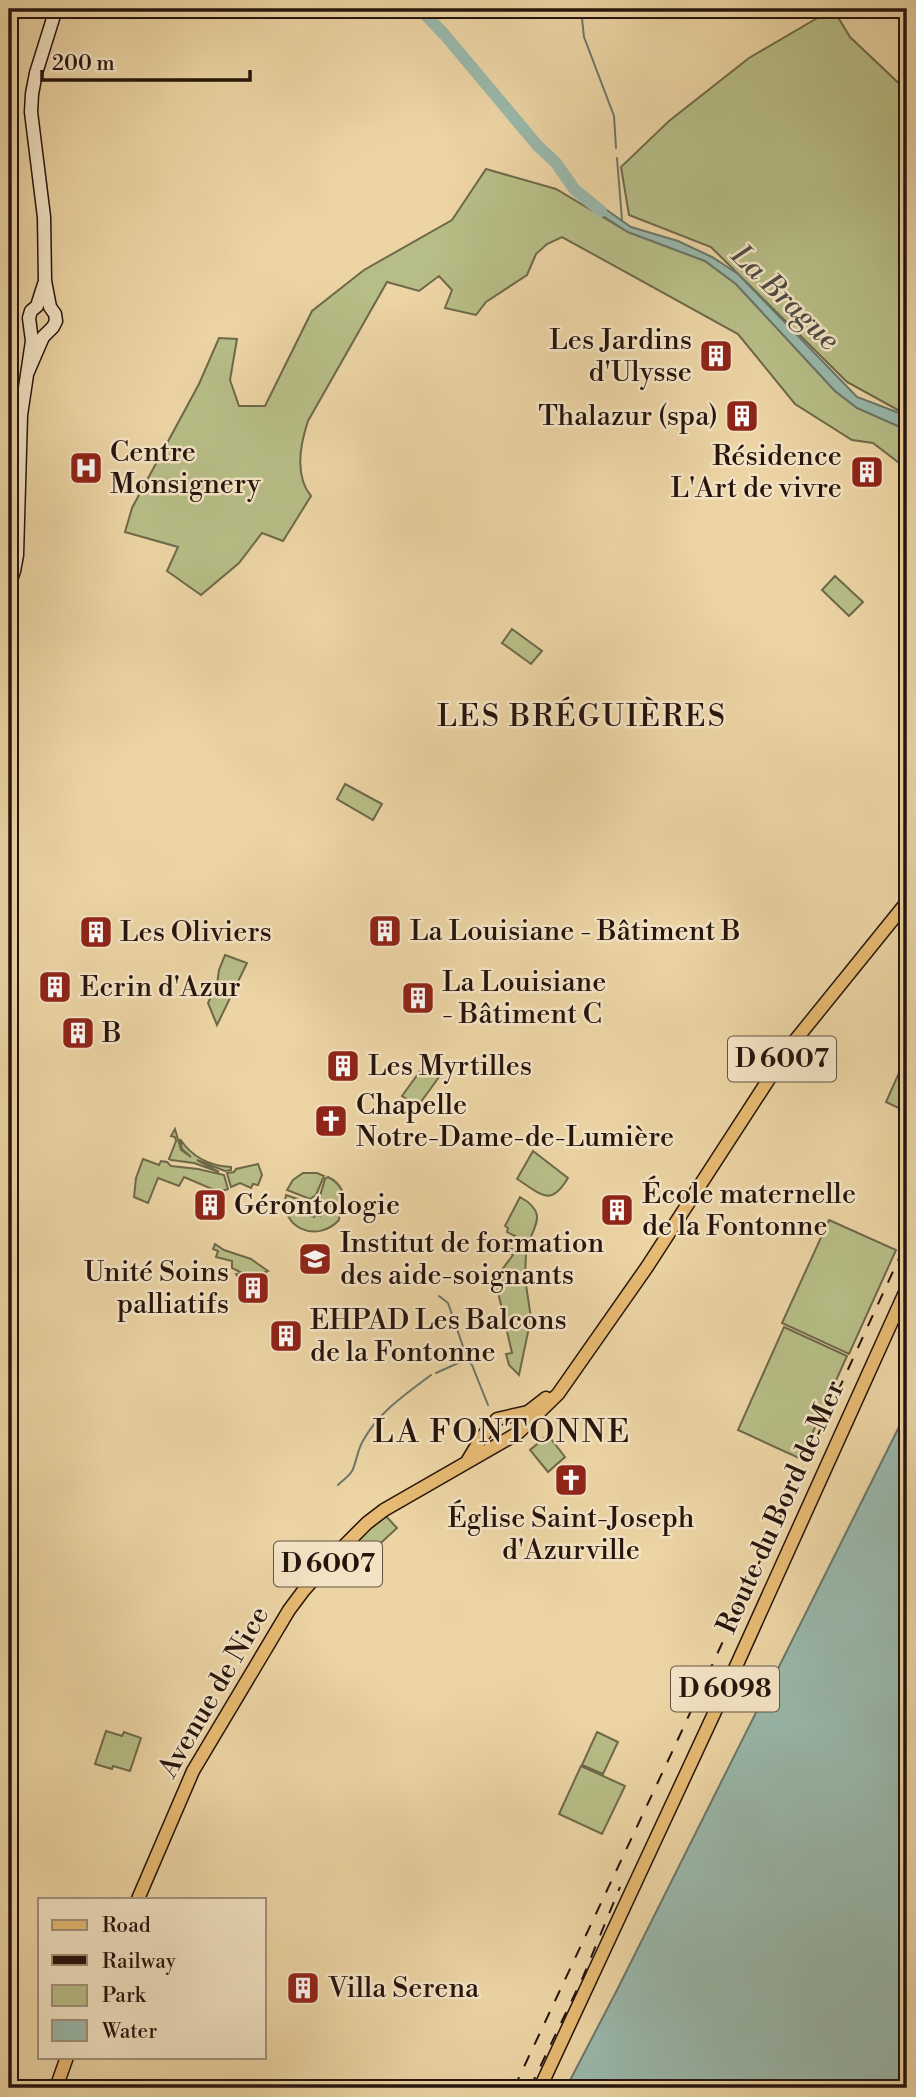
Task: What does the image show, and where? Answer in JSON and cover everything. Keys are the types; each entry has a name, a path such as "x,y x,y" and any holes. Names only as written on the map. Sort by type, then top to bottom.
{"main road":[{"name":"D 6007","path":"482,1447 497,1419 528,1412 565,1384 646,1267 789,1048 907,902"},
{"name":"Route du Bord de Mer","path":"541,2088 907,1288"},
{"name":"Avenue de Nice","path":"138,1898 193,1771 298,1598 367,1523 468,1460 482,1447 518,1433 565,1384"},
{"path":"508,1437 516,1429 518,1415"},
{"path":"56,2088 67,2058"}],"street":[{"path":"27,374 47,331 56,321 45,281 44,217 33,134 32,94 56,9"},
{"path":"9,586 17,562 21,415 32,341 30,314 37,306 45,281"},
{"path":"37,306 50,307"},
{"path":"31,326 37,331 47,331"}],"green space":[{"path":"833,9 850,37 907,91 907,415 847,382 711,247 629,215 621,167 669,121 749,58"},
{"path":"486,169 556,189 628,232 705,261 736,284 835,391 857,408 907,430 907,469 873,443 852,440 795,404 738,334 562,237 547,244 536,254 527,275 486,302 476,315 445,308 452,290 439,276 419,291 387,282 308,421 301,450 300,469 311,496 283,541 262,533 239,563 201,595 167,571 178,547 125,532 132,508 199,384 219,338 237,339 230,380 239,406 265,406 312,311 364,270 452,220"},
{"path":"835,576 863,602 849,616 822,590"},
{"path":"512,629 542,651 531,664 502,643"},
{"path":"345,784 382,804 373,820 337,799"},
{"path":"225,955 247,963 217,1025 208,1003 217,984"},
{"path":"907,1055 907,1112 886,1102"},
{"path":"423,1067 439,1077 418,1106 402,1096"},
{"path":"175,1129 181,1150 191,1157 182,1149 180,1139 190,1151 202,1159 231,1167 231,1170 225,1171 197,1160 219,1172 194,1163 169,1159 176,1141 175,1137 171,1136"},
{"path":"533,1151 568,1178 556,1193 539,1193 517,1179"},
{"path":"143,1159 159,1165 161,1161 171,1166 224,1175 228,1189 219,1192 184,1177 179,1186 158,1178 148,1203 134,1197 136,1178"},
{"path":"258,1164 262,1175 258,1185 253,1184 251,1188 240,1183 231,1187 227,1173"},
{"path":"303,1173 324,1176 316,1195 310,1199 287,1190 293,1180"},
{"path":"328,1177 342,1190 344,1210 322,1203 320,1196"},
{"path":"286,1195 307,1202 309,1208 306,1214 320,1216 323,1209 339,1214 339,1220 320,1231 302,1229 288,1216 285,1207"},
{"path":"520,1197 534,1208 537,1218 527,1246 512,1241 515,1236 507,1232 508,1228 505,1226"},
{"path":"829,1220 896,1250 849,1354 782,1323"},
{"path":"215,1244 251,1259 268,1271 255,1277 250,1275 239,1278 236,1274 240,1272 232,1268 232,1261 216,1257 218,1251 213,1249"},
{"path":"501,1246 526,1253 525,1278 531,1318 519,1375 509,1365 506,1354 512,1353 495,1279 513,1255"},
{"path":"784,1327 847,1356 801,1459 738,1430"},
{"path":"548,1435 565,1457 548,1472 530,1450"},
{"path":"384,1514 397,1528 355,1567 340,1559"},
{"path":"106,1731 122,1736 124,1732 141,1738 130,1771 95,1764"},
{"path":"597,1732 618,1742 603,1774 582,1765"},
{"path":"581,1766 625,1786 602,1834 559,1814"}],"water":[{"path":"591,199 631,227 678,241 712,257 738,274 857,397 907,416 907,430 857,408 835,391 736,284 705,261 628,232 586,205"},
{"path":"907,1411 907,2088 566,2088 617,1990"}],"waterway":[{"name":"La Brague","path":"420,9 537,145 556,163 575,190 601,211"},
{"path":"581,9 584,37 614,116 616,148"},
{"path":"617,158 622,220"},
{"path":"439,1296 448,1303 467,1358"},
{"path":"436,1373 467,1359 488,1405"},
{"path":"338,1485 352,1471 362,1442 377,1420 431,1375"}],"railway":[{"path":"514,2088 907,1241"},
{"path":"530,2088 583,1977 620,1887"}],"place":[{"name":"Les Jardins d'Ulysse","path":"716,356"},
{"name":"Thalazur (spa)","path":"742,416"},
{"name":"Centre Monsignery","path":"86,468"},
{"name":"Résidence L'Art de vivre","path":"867,472"},
{"name":"La Louisiane - Bâtiment B","path":"385,931"},
{"name":"Les Oliviers","path":"96,932"},
{"name":"Ecrin d'Azur","path":"55,987"},
{"name":"La Louisiane - Bâtiment C","path":"418,998"},
{"name":"B","path":"78,1033"},
{"name":"Les Myrtilles","path":"343,1066"},
{"name":"Chapelle Notre-Dame-de-Lumière","path":"331,1121"},
{"name":"Gérontologie","path":"210,1205"},
{"name":"École maternelle de la Fontonne","path":"617,1210"},
{"name":"Institut de formation des aide-soignants","path":"315,1259"},
{"name":"Unité Soins palliatifs","path":"253,1288"},
{"name":"EHPAD Les Balcons de la Fontonne","path":"286,1336"},
{"name":"Église Saint-Joseph d'Azurville","path":"571,1480"},
{"name":"Villa Serena","path":"303,1988"}],"district":[{"name":"LES BRÉGUIÈRES","path":"582,717"},
{"name":"LA FONTONNE","path":"502,1432"}]}
